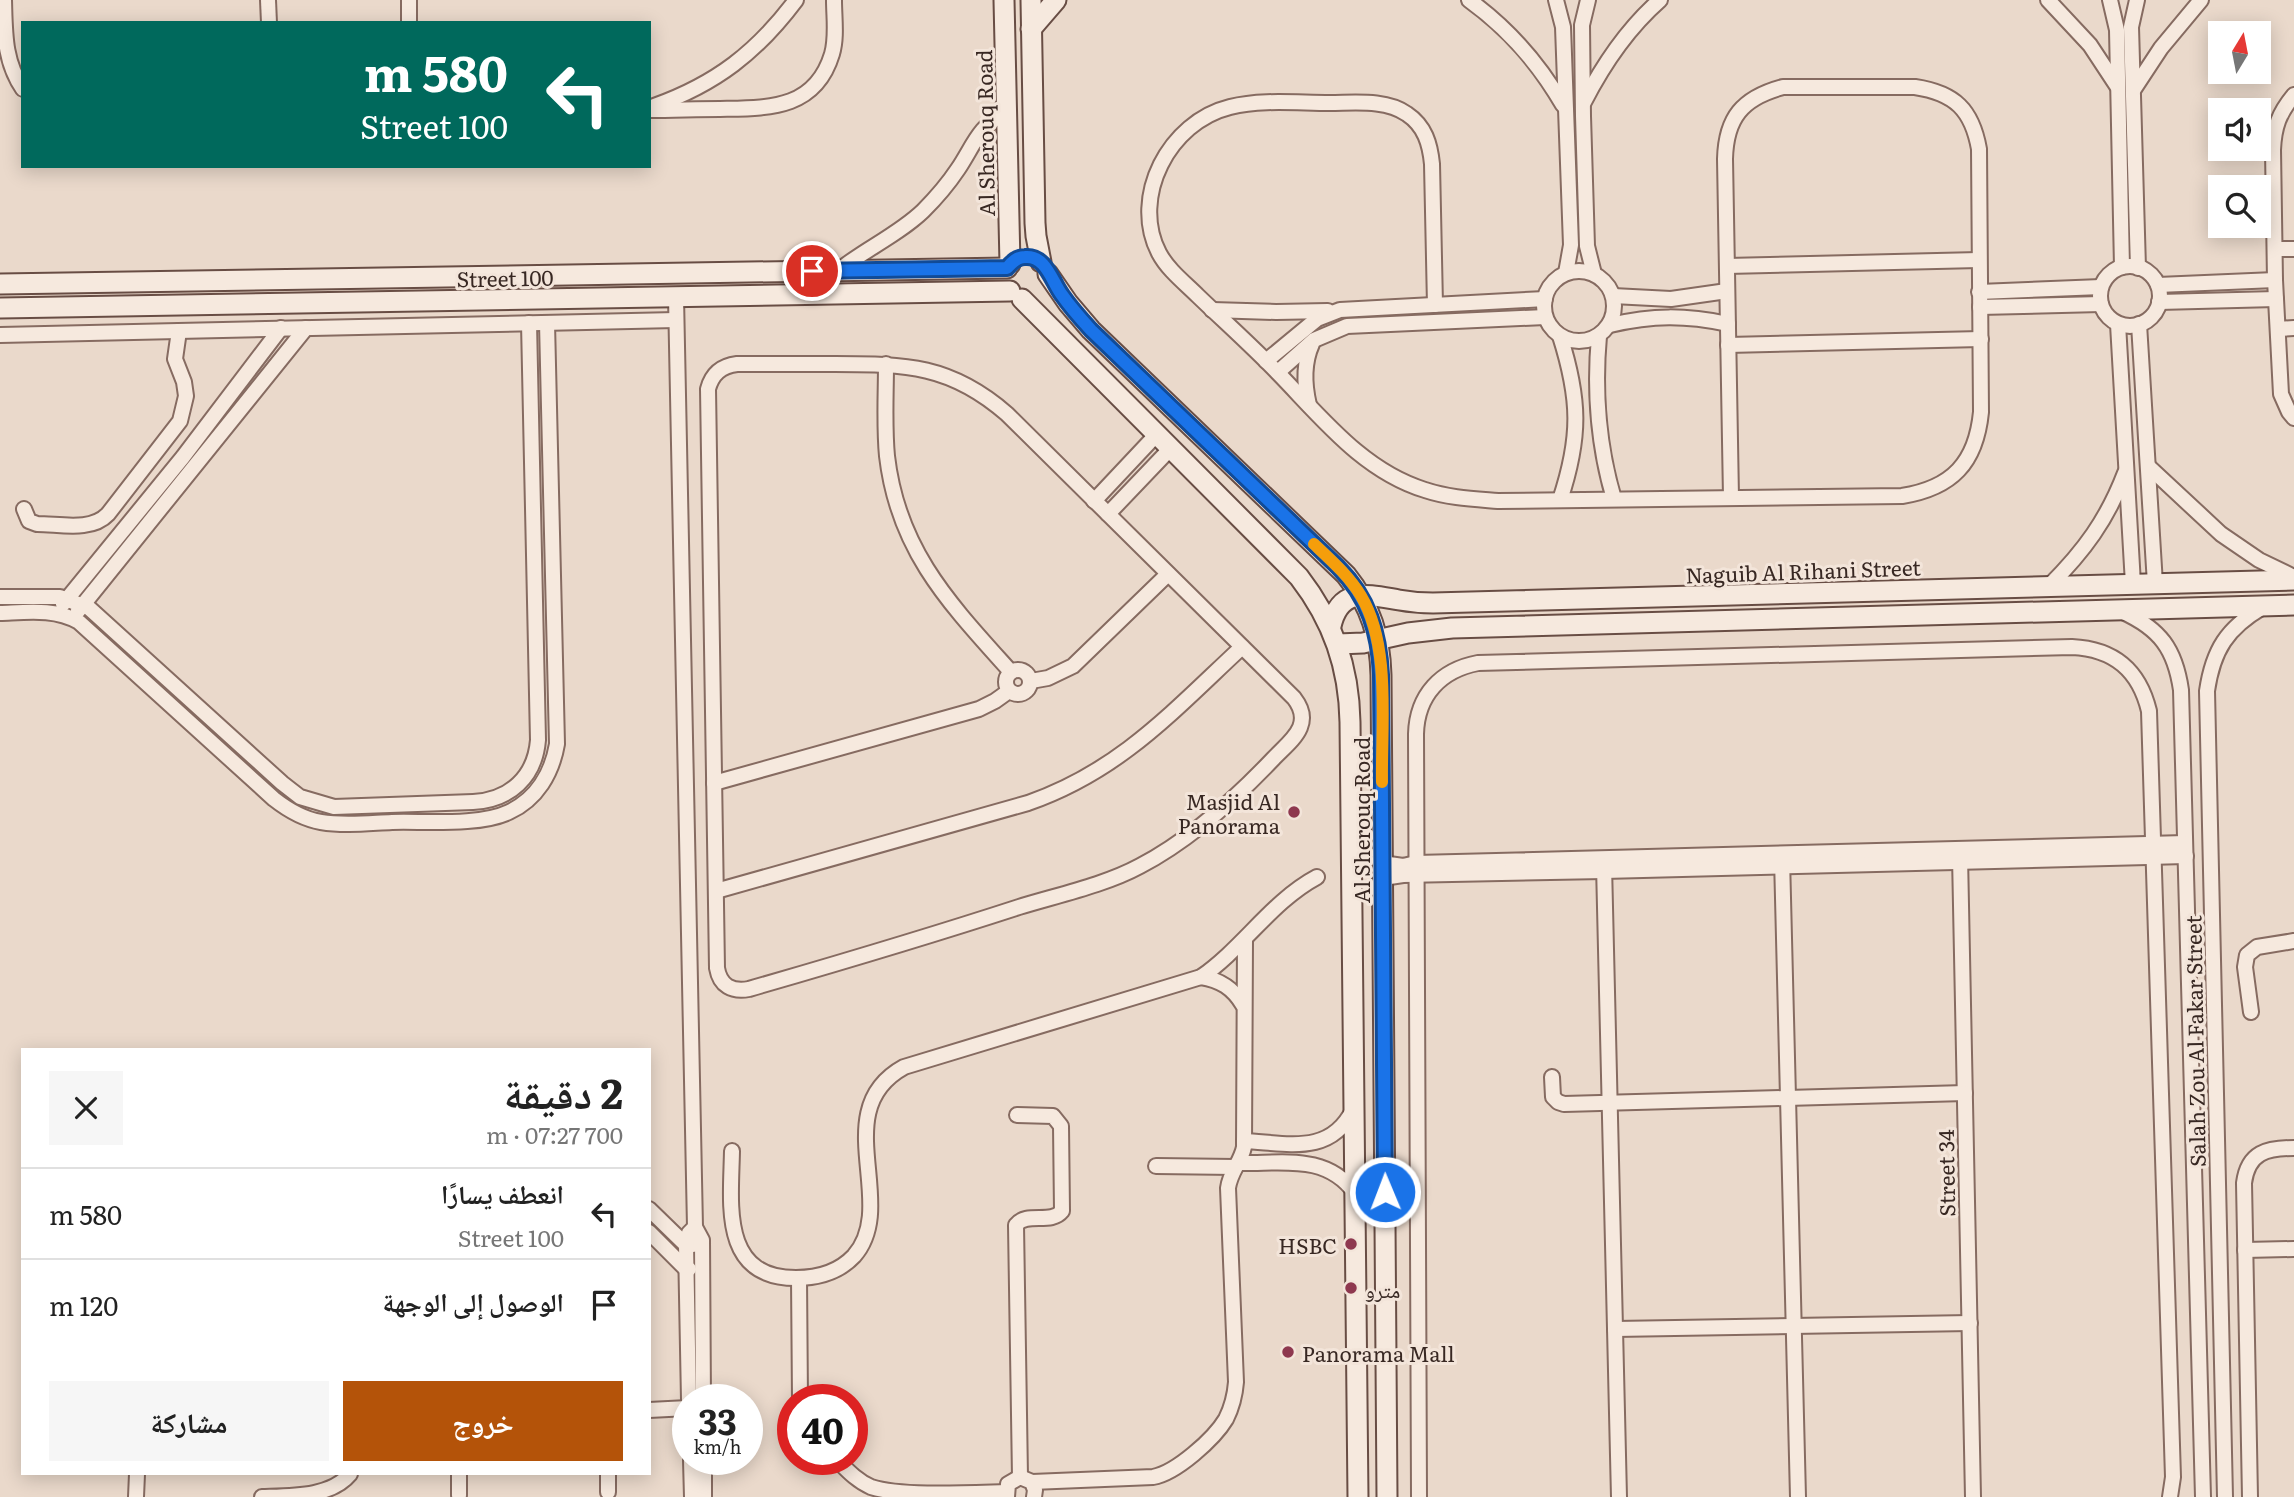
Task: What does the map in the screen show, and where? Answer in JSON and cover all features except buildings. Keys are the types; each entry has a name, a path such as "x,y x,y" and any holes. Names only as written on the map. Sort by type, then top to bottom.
{"street":[{"path":"4,0 7,55 21,86"},
{"path":"268,0 269,21"},
{"path":"409,0 409,21"},
{"path":"651,108 704,85 732,67 778,24 796,0"},
{"path":"651,109 769,108 797,99 820,79 833,52 834,0"},
{"name":"Al Sherouq Road","path":"1004,0 1009,266"},
{"name":"Al Sherouq Road","path":"1031,0 1035,236 1045,268 1068,303 1091,330 1338,567 1360,595 1371,616 1378,640 1381,675 1387,1497"},
{"path":"1031,29 1056,0"},
{"path":"1469,0 1494,18 1521,45 1545,74 1565,112"},
{"path":"1556,0 1563,27 1571,245 1566,273"},
{"path":"1588,0 1581,24 1587,246 1594,274"},
{"path":"1583,109 1600,71 1620,41 1661,0"},
{"path":"2048,0 2090,44 2118,87"},
{"path":"2110,0 2117,30 2122,267"},
{"path":"2137,0 2131,27 2138,268"},
{"path":"2134,89 2161,48 2202,0"},
{"path":"1435,305 1430,145 1421,127 1407,113 1390,105 1256,103 1228,107 1202,118 1180,136 1163,158 1153,184 1148,208 1151,232 1160,255 1175,274 1278,372 1359,455 1391,475 1425,490 1461,499 1560,500 1902,496 1923,493 1942,484 1959,471 1971,453 1979,433 1981,412 1978,139 1967,113 1953,99 1935,90 1916,87 1783,88 1763,93 1745,104 1732,120 1726,139 1731,497"},
{"path":"2294,94 2281,110 2274,130 2275,280 2281,394 2294,418"},
{"path":"1565,112 1583,109"},
{"path":"838,271 921,213 959,168 979,133 996,117 1006,112"},
{"path":"2275,249 2294,249"},
{"path":"1022,257 1035,258 1045,268 1048,281 1042,293 1030,299 1016,295 1005,280 1009,266 1022,257"},
{"path":"1727,266 1979,260"},
{"name":"Street 100","path":"3,283 838,271 1009,266"},
{"path":"2122,267 2138,268 2153,277 2158,285 2159,302 2152,316 2139,324 2119,324 2107,316 2101,304 2101,287 2106,279 2122,267"},
{"path":"1585,271 1594,274 1606,283 1613,296 1615,306 1610,325 1599,336 1590,340 1570,341 1554,331 1545,317 1545,299 1556,279 1566,273 1585,271"},
{"path":"2158,285 2275,280"},
{"path":"1980,300 2101,287"},
{"path":"1613,296 1671,299 1727,291"},
{"name":"Al Sherouq Road","path":"1016,295 1299,577 1317,601 1335,635 1350,698 1358,1497"},
{"name":"Street 100","path":"0,308 676,297 1016,295"},
{"path":"676,297 695,1227 702,1244 703,1384"},
{"path":"1212,310 1340,310 1545,299"},
{"path":"2159,302 2276,299"},
{"path":"1980,300 2101,304"},
{"path":"1266,361 1317,319 1340,310"},
{"path":"1610,325 1639,318 1669,316 1728,324"},
{"path":"1278,372 1314,340 1347,326 1545,317"},
{"path":"0,335 676,320"},
{"path":"0,597 47,596 67,598 83,604 100,616 282,783 311,802 334,807 482,802 499,797 515,788 532,766 537,749 538,682 529,323"},
{"path":"0,613 56,613 74,618 85,625 274,799 298,815 333,824 489,818 510,812 528,800 542,784 555,755 557,718 547,323"},
{"path":"2119,324 2133,584"},
{"path":"2139,324 2155,584"},
{"path":"56,613 182,458 281,328"},
{"path":"74,618 306,328"},
{"path":"2278,329 2294,328"},
{"path":"24,509 29,521 34,524 90,525 104,518 180,421 186,388 175,359 179,331"},
{"path":"1560,336 1576,402 1576,435 1571,468 1560,500"},
{"path":"1599,336 1597,418 1614,499"},
{"path":"1728,345 1981,339"},
{"path":"1310,407 1304,372 1307,355 1314,340"},
{"path":"737,364 886,364 936,372 982,394 1007,414 1299,704 1303,718 1299,732 1218,812 1159,855 1126,873 906,943 736,990 725,985 718,974 708,397 710,382 720,369 737,364"},
{"path":"886,364 887,457 904,523 935,584 1011,672"},
{"path":"1094,501 1157,434"},
{"path":"163,445 194,467"},
{"path":"1108,514 1171,448"},
{"path":"2148,466 2221,534 2259,560 2294,579"},
{"path":"2049,586 2075,561 2096,532 2114,501 2127,468"},
{"path":"123,496 139,511"},
{"path":"535,536 551,536"},
{"path":"1031,681 1048,678 1073,666 1168,573"},
{"name":"Naguib Al Rihani Street","path":"1360,595 1370,594 1420,603 1481,602 2294,579"},
{"path":"1360,595 1341,606 1335,635 1363,643 1423,631 1484,627 2294,605"},
{"path":"1677,596 1679,622"},
{"path":"1481,602 1484,627"},
{"name":"Salah Zou Al Fakar Street","path":"2225,1497 2207,691 2210,670 2218,649 2230,632 2246,617 2264,606"},
{"name":"Salah Zou Al Fakar Street","path":"2122,611 2141,620 2157,633 2170,650 2178,669 2181,690 2203,1497"},
{"path":"716,891 1028,803 1067,788 1111,763 1141,741 1242,647"},
{"path":"1419,1497 1416,734 1423,701 1437,682 1466,665 1492,663 2086,648 2099,651 2123,664 2140,685 2149,711 2173,1477 2170,1497"},
{"path":"1021,670 1028,674 1031,681 1025,692 1018,694 1009,691 1005,681 1011,672 1021,670"},
{"path":"714,783 979,709 1009,691"},
{"path":"2182,739 2208,738"},
{"path":"1352,872 1383,871 1403,874 1417,869 2185,849"},
{"name":"Street 34","path":"1960,855 1973,1497"},
{"path":"1782,860 1798,1497"},
{"path":"1604,864 1619,1497"},
{"path":"732,1152 731,1221 736,1242 749,1260 767,1273 788,1278 820,1276 838,1269 854,1255 865,1238 869,1219 867,1118 878,1088 894,1072 1201,977 1220,964 1294,892 1317,877"},
{"path":"853,1475 871,1487 894,1494 1007,1495 1008,1484 1031,1489 1161,1476 1182,1465 1223,1423 1231,1408 1236,1382 1228,1188 1230,1177 1243,1153 1244,1141 1245,940"},
{"path":"2250,1012 2245,967 2247,955 2257,947 2294,941"},
{"path":"2189,971 2214,970"},
{"path":"1201,977 1227,986 1243,1005"},
{"path":"1552,1077 1553,1097 1564,1104 1965,1093"},
{"path":"1244,1141 1319,1142 1337,1133 1354,1109"},
{"path":"1017,1115 1049,1115 1057,1118 1061,1126 1060,1214 1055,1217 1021,1219 1016,1227 1031,1489"},
{"path":"2250,1497 2245,1173 2256,1157 2264,1151 2294,1148"},
{"path":"1156,1166 1306,1164 1325,1167 1342,1177 1355,1194"},
{"path":"651,1211 686,1245 702,1244"},
{"path":"690,1384 686,1245 689,1233 695,1227"},
{"path":"651,1235 686,1269 702,1269"},
{"path":"2245,1250 2294,1249"},
{"path":"799,1278 800,1384"},
{"path":"1615,1329 1970,1323"},
{"path":"651,1410 672,1409"},
{"path":"136,1497 137,1475"},
{"path":"262,1497 326,1493 342,1484 349,1475"},
{"path":"458,1496 459,1475"},
{"path":"608,1475 608,1492"},
{"path":"691,1475 692,1497"},
{"path":"704,1475 704,1497"}],"slow traffic":[{"path":"1314,544 1354,585 1374,624 1380,652 1382,782"}],"place":[{"name":"Masjid Al Panorama","path":"1294,812"},
{"name":"HSBC","path":"1351,1244"},
{"name":"مترو","path":"1351,1288"},
{"name":"Panorama Mall","path":"1288,1352"}],"route":[{"path":"812,271 1007,268 1022,257 1035,258 1046,267 1057,289 1091,330 1338,567 1360,595 1374,624 1380,652 1381,675 1385,1192"}]}
